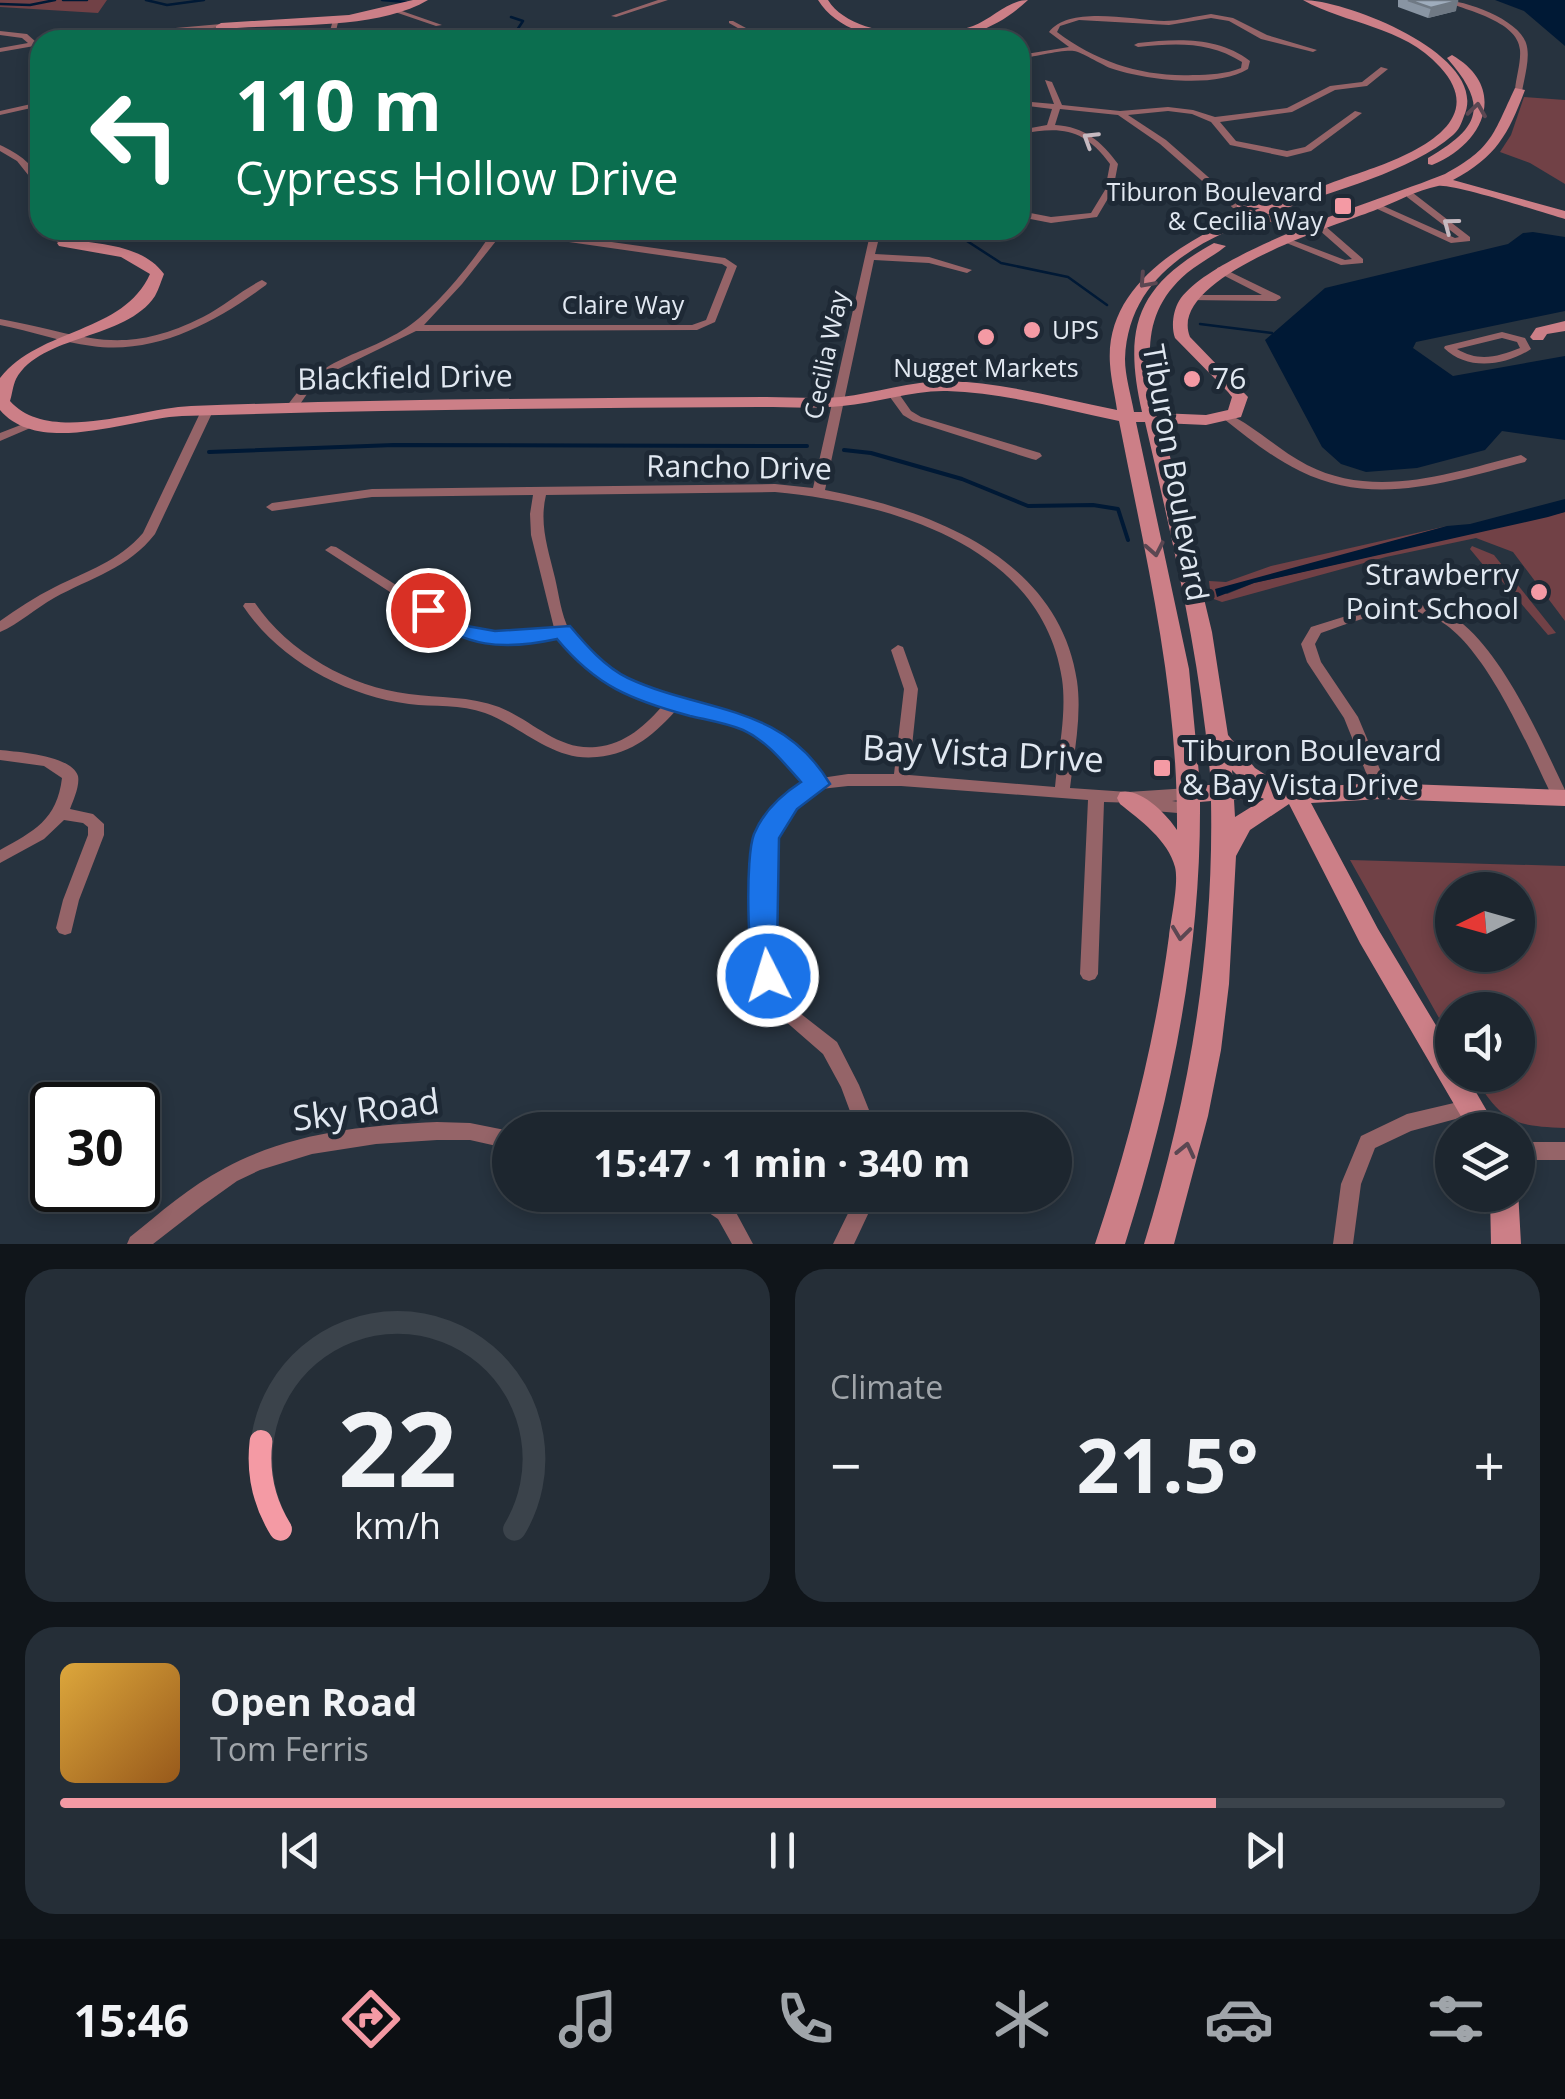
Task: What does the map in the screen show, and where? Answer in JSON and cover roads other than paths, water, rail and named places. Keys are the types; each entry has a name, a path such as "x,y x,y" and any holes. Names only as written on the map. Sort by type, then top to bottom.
{"main road":[{"path":"221,30 221,26 396,11 423,0"},
{"path":"824,0 836,19 872,30"},
{"path":"972,30 995,20 1023,0"},
{"name":"Tiburon Boulevard","path":"1159,1244 1183,1162 1205,1056 1222,872 1222,799 1217,728 1203,642 1138,352 1144,319 1177,273 1197,258 1290,204 1424,152 1452,130 1463,106 1454,76 1423,48 1375,23 1308,0"},
{"name":"Tiburon Boulevard","path":"1110,1244 1134,1170 1160,1065 1176,970 1187,868 1189,801 1184,715 1175,651 1116,350 1127,306 1139,287 1165,262 1226,229 1436,159 1466,137 1480,113 1475,83 1447,54 1402,27 1326,0"},
{"path":"1228,417 1239,408 1238,394 1180,332 1180,318 1191,298 1220,270 1284,240 1445,182 1474,164 1496,141 1519,90"},
{"path":"1445,182 1565,214"},
{"path":"1226,229 1236,217 1237,204 1290,204"},
{"path":"64,243 70,240"},
{"path":"31,424 4,408 2,387 24,360 138,304 155,285 156,274 151,266 125,253 64,243"},
{"path":"1530,339 1541,331 1565,326"},
{"path":"1530,339 1565,336"},
{"name":"Blackfield Drive","path":"31,424 70,427 167,412 292,408 839,402 970,387 1128,416 1206,420 1228,417"},
{"path":"1217,728 1232,758 1246,774 1285,799 1474,1112"},
{"path":"1189,801 1381,791 1563,798"},
{"path":"1128,798 1170,834 1187,868"},
{"path":"1222,872 1236,830 1285,799"},
{"path":"1506,1212 1506,1244"}],"street":[{"path":"614,16 664,0"},
{"path":"917,2 932,0"},
{"path":"1445,0 1497,20 1519,36 1524,49 1519,90"},
{"path":"396,11 438,25"},
{"path":"1138,45 1202,43 1230,49 1246,60 1244,69 1234,74 1162,78 1112,69 1073,49 1054,32 1058,24 1078,18 1169,23 1212,16 1230,19 1264,38 1313,50"},
{"path":"333,30 336,18"},
{"path":"731,22 746,30"},
{"path":"176,30 221,26"},
{"path":"0,33 30,40"},
{"path":"0,50 30,44"},
{"path":"1030,55 1073,49"},
{"path":"1030,103 1120,113 1168,109 1214,120 1289,110 1333,88 1368,82 1384,69"},
{"path":"1048,82 1058,104 1050,125"},
{"path":"0,113 30,106"},
{"path":"1214,120 1233,143 1287,154 1308,149 1358,112"},
{"path":"1120,113 1163,142 1237,204 1268,217"},
{"path":"1030,130 1050,125 1082,132 1100,143 1114,164 1110,190 1094,216 1051,220 1030,216"},
{"path":"0,148 20,159 30,172"},
{"path":"1378,207 1454,241 1468,239 1410,195"},
{"path":"1284,240 1343,262 1360,260 1321,227"},
{"path":"60,240 64,243"},
{"path":"292,408 303,386 319,374 414,328 492,240"},
{"name":"Claire Way","path":"414,328 693,328 710,322 732,266 725,261 576,240"},
{"name":"Cecilia Way","path":"819,490 874,240"},
{"path":"870,257 929,260 968,270"},
{"path":"1191,298 1276,298 1220,270"},
{"path":"0,322 99,344 159,338 238,302 262,283"},
{"path":"1498,335 1530,339 1523,351 1478,362 1462,358 1449,348 1498,335"},
{"path":"893,393 906,413 917,419 1036,456"},
{"path":"0,628 27,608 111,567 138,548 149,534 207,411"},
{"path":"1228,417 1300,468 1357,486 1407,487 1521,459"},
{"path":"0,438 31,424"},
{"name":"Rancho Drive","path":"272,507 372,493 819,490 914,515 1008,567 1042,606 1057,634 1070,677 1062,791"},
{"path":"540,493 535,509 536,531 562,631 582,655 616,682 750,724 779,741 817,784 788,803 765,837 763,953 768,976 790,1016 830,1048 860,1112"},
{"path":"332,550 460,631 495,639 562,631"},
{"path":"250,606 260,625 305,658 353,683 390,696 480,706 514,720 560,750 597,753 643,738 674,703"},
{"path":"1381,791 1351,717 1314,662 1308,644 1316,630 1407,607 1445,616 1477,650 1518,708 1563,798"},
{"path":"898,650 910,689 901,780"},
{"path":"0,754 48,761 70,776 70,798 62,814 36,837 0,858"},
{"name":"Bay Vista Drive","path":"817,784 901,780 1062,791 1128,798 1156,808 1189,801"},
{"path":"1089,974 1096,794"},
{"path":"62,814 87,818 96,824 96,835 70,900 66,928"},
{"path":"1344,1244 1351,1184 1368,1142 1408,1123 1435,1121"},
{"name":"Sky Road","path":"137,1244 231,1174 280,1152 326,1142 432,1132 468,1131 492,1136"},
{"path":"1535,1151 1565,1150"},
{"path":"726,1212 743,1244"},
{"path":"843,1244 859,1212"}],"water":[{"path":"1495,0 1565,0 1565,46 1524,11"},
{"path":"1523,233 1565,237 1565,311 1416,342 1413,348 1453,376 1565,356 1565,440 1502,431 1485,450 1417,468 1366,472 1341,464 1322,447 1265,340 1325,288 1508,244"},
{"path":"1565,499 1565,512 1548,517 1254,583 1217,597 1215,589 1447,526 1470,524"}],"waterway":[{"path":"0,4 30,5 55,0"},
{"path":"63,0 87,0"},
{"path":"146,0 167,5 204,0"},
{"path":"382,0 406,2"},
{"path":"511,17 523,21 517,30"},
{"path":"965,240 1001,263 1068,277 1107,305"},
{"path":"1200,324 1272,333"},
{"path":"209,452 394,445 807,446"},
{"path":"844,450 871,453 962,479 1028,506 1093,505 1118,509 1128,540"}],"place":[{"name":"Tiburon Boulevard & Cecilia Way","path":"1343,206"},
{"name":"UPS","path":"1032,330"},
{"name":"Nugget Markets","path":"986,337"},
{"name":"76","path":"1192,379"},
{"name":"Strawberry Point School","path":"1539,592"},
{"name":"Tiburon Boulevard & Bay Vista Drive","path":"1162,768"}]}
